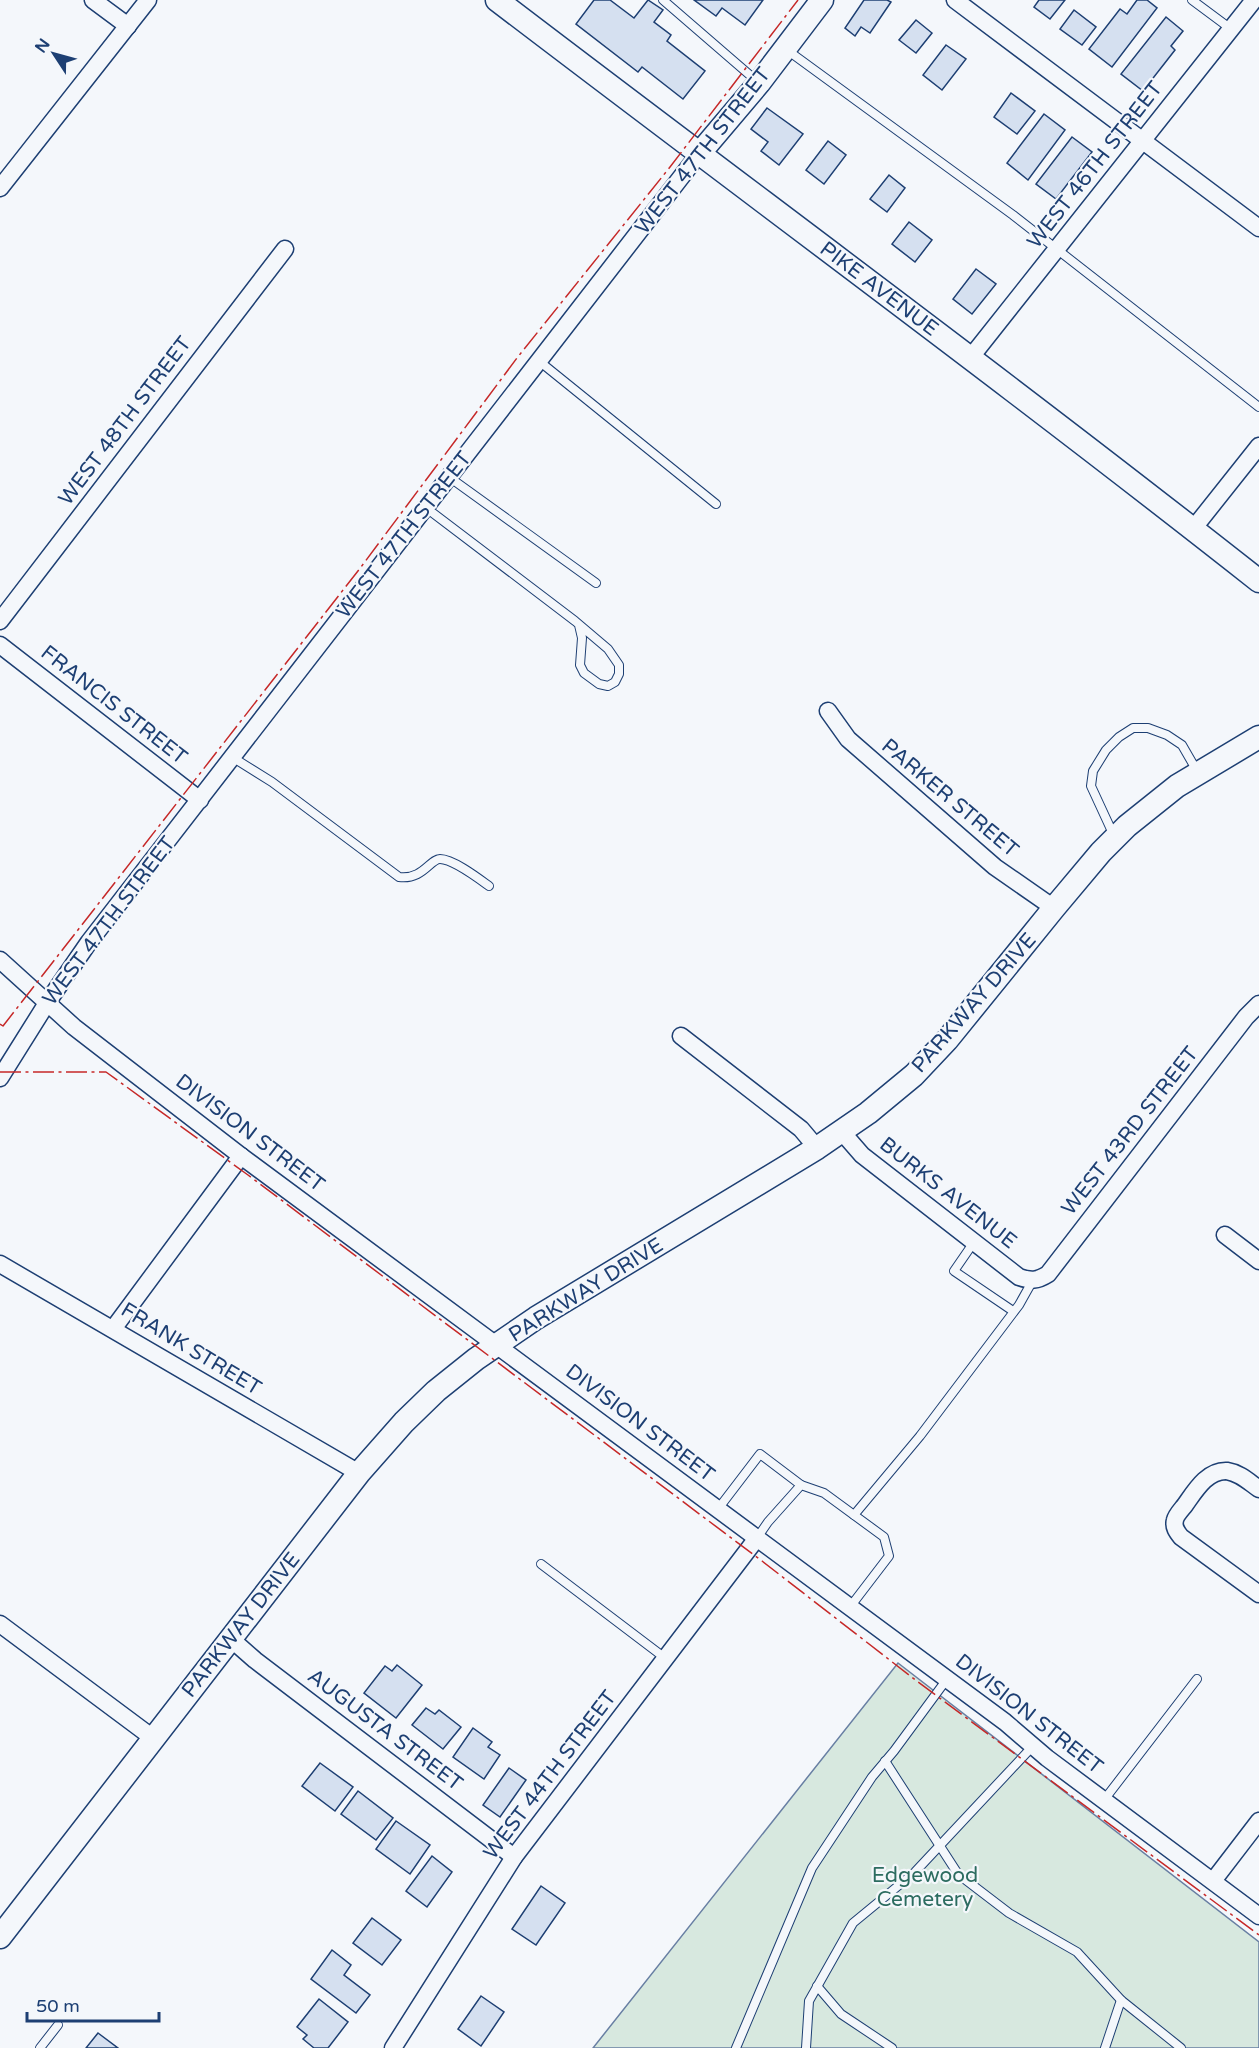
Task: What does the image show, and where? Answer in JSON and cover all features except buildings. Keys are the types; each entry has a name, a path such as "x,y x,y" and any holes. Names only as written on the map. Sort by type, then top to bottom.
{"street":[{"path":"93,0 128,26"},
{"path":"0,189 148,0"},
{"name":"PIKE AVENUE","path":"497,0 971,357 1259,581"},
{"name":"WEST 47TH STREET","path":"0,1078 89,942 699,154 759,83 822,0"},
{"path":"955,0 1258,225"},
{"name":"WEST 46TH STREET","path":"971,357 1254,0"},
{"name":"WEST 48TH STREET","path":"0,621 285,249"},
{"path":"1193,529 1259,446"},
{"name":"FRANCIS STREET","path":"0,645 200,800"},
{"name":"PARKER STREET","path":"828,711 848,739 995,867 1054,908"},
{"name":"PARKWAY DRIVE","path":"1,1933 359,1473 404,1422 436,1391 476,1359 536,1318 842,1132 914,1075 947,1040 1054,908 1115,838 1147,809 1198,772 1259,737"},
{"name":"DIVISION STREET","path":"0,960 74,1027 241,1156 498,1344 1005,1722 1033,1746 1259,1916"},
{"name":"WEST 43RD STREET","path":"1034,1280 1048,1274 1246,1017 1259,1004"},
{"path":"681,1036 801,1129 817,1148"},
{"name":"BURKS AVENUE","path":"842,1132 862,1155 1019,1277 1034,1280"},
{"path":"113,1329 241,1156"},
{"path":"1225,1236 1259,1261"},
{"name":"FRANK STREET","path":"0,1264 359,1473"},
{"path":"1259,1489 1241,1475 1217,1472 1199,1486 1175,1518 1175,1528 1181,1537 1259,1594"},
{"name":"WEST 44TH STREET","path":"393,2048 514,1857 757,1538"},
{"path":"0,1624 153,1738"},
{"name":"AUGUSTA STREET","path":"231,1638 255,1660 514,1857"},
{"path":"1213,1881 1259,1821"}],"lane":[{"path":"663,0 759,83"},
{"path":"1192,0 1231,29"},
{"path":"784,48 1013,214 1259,407"},
{"path":"539,361 716,504"},
{"path":"449,477 596,584"},
{"path":"425,507 579,625 608,649 619,665 619,674 615,682 608,686 599,684 584,673 580,665 582,638 579,625"},
{"path":"1115,838 1090,786 1097,764 1119,736 1133,728 1148,728 1167,735 1182,745 1198,772"},
{"path":"232,757 282,789 399,877 405,878 419,874 435,860 441,859 461,868 489,886"},
{"path":"974,1242 954,1270 1013,1311"},
{"path":"854,1515 921,1436 1034,1280"},
{"path":"718,1509 760,1454 801,1485 824,1493 884,1537 889,1556 850,1607"},
{"path":"757,1538 801,1485"},
{"path":"541,1564 665,1658"},
{"path":"736,2048 812,1868 872,1777 947,1679"},
{"path":"1104,1800 1197,1679"},
{"path":"806,2048 809,2001 853,1923 915,1872 1033,1746"},
{"path":"885,1761 958,1874 1009,1913 1077,1952 1121,2000 1181,2048"},
{"path":"817,1986 841,2014 892,2048"},
{"path":"1104,2048 1121,2000"},
{"path":"40,2048 58,2025"}],"green space":[{"name":"Edgewood Cemetery","path":"898,1663 1259,1942 1259,2048 593,2048"}],"power":[{"path":"0,1024 3,1026 361,567 517,358 670,167 798,0"},
{"path":"0,1072 106,1072 248,1175 762,1561 918,1682 1259,1935"}]}
